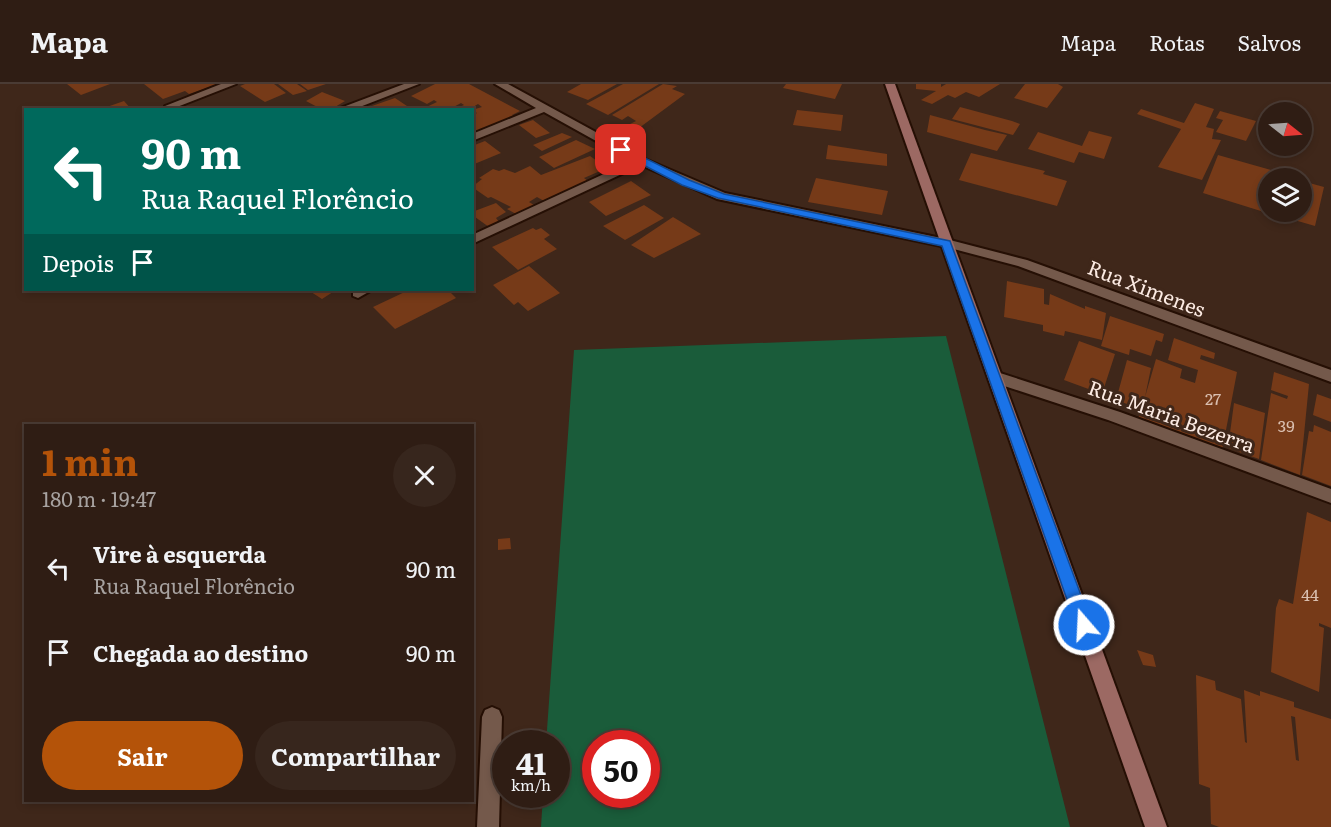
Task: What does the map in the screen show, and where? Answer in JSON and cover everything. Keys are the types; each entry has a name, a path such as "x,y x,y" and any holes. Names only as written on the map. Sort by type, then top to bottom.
{"main road":[{"path":"890,84 1156,827"}],"street":[{"path":"172,108 170,106 231,84"},
{"path":"346,108 414,84"},
{"name":"Rua Ximenes","path":"500,84 641,161 721,196 946,243 1046,271 1331,376"},
{"path":"474,137 545,108"},
{"path":"474,239 641,161"},
{"name":"Rua Maria Bezerra","path":"997,378 1114,416 1331,496"},
{"path":"488,827 492,717"}],"green space":[{"path":"946,336 1070,827 541,827 542,808 570,808 570,730 547,730 574,350"}],"building":[{"path":"67,84 110,84 81,95"},
{"path":"144,84 218,84 189,94 185,91 163,99"},
{"path":"274,84 286,93 265,102 240,86"},
{"path":"278,84 297,84 307,91 293,95"},
{"path":"300,84 326,84 308,90"},
{"path":"435,84 469,84 520,111 512,115 517,118 474,135 474,115 477,113 474,109 482,107 478,104 471,108 457,108 464,105 461,103 452,108 424,108 437,102 434,100 427,104 411,96"},
{"path":"581,84 617,84 588,100 567,92"},
{"path":"623,84 659,84 608,115 586,104"},
{"path":"663,84 677,86 672,89 685,94 639,128 630,124 636,121 628,116 622,120 612,115"},
{"path":"786,84 842,84 835,99 783,88"},
{"path":"916,84 941,84 941,87 946,84 1000,84 979,97 966,92 955,98 948,95 932,104 921,100 936,91 916,89"},
{"path":"1025,84 1058,84 1063,87 1047,108 1014,98"},
{"path":"322,92 345,101 333,108 319,108 306,101"},
{"path":"395,98 410,108 366,108"},
{"path":"124,101 130,108 104,108"},
{"path":"1195,103 1214,109 1206,127 1214,129 1212,139 1221,140 1202,180 1158,167 1181,129 1137,114 1141,109 1184,123"},
{"path":"960,107 1020,124 1013,135 952,119"},
{"path":"797,110 843,115 841,131 793,125"},
{"path":"1220,111 1256,121 1246,141 1216,132 1223,120 1216,118"},
{"path":"930,115 1007,135 997,151 927,132"},
{"path":"533,120 550,133 536,138 519,125"},
{"path":"1089,131 1112,137 1104,159 1079,152 1074,163 1028,149 1038,132 1082,146"},
{"path":"562,133 572,137 542,151 533,145"},
{"path":"576,140 595,149 554,168 539,157"},
{"path":"485,141 501,153 474,164 474,145"},
{"path":"828,145 887,154 887,166 826,159"},
{"path":"971,153 1045,171 1043,174 1067,181 1057,206 959,180"},
{"path":"1218,155 1264,168 1258,168 1258,210 1203,193"},
{"path":"590,156 607,168 584,178 588,181 544,201 537,197 529,202 534,205 516,214 507,209 511,207 491,197 488,198 474,188 474,185 482,179 479,178 493,169 499,171 504,169 515,173 530,166 541,175"},
{"path":"816,178 888,191 882,215 808,202"},
{"path":"631,181 651,195 606,216 589,202"},
{"path":"1312,184 1324,187 1315,226 1301,222 1312,222"},
{"path":"496,203 506,212 496,218 499,222 489,227 474,218 474,211"},
{"path":"644,205 664,218 625,240 603,226"},
{"path":"673,217 701,234 654,258 631,245"},
{"path":"533,228 536,230 541,228 550,235 544,239 557,249 518,270 492,247"},
{"path":"529,266 560,293 528,311 518,302 514,305 493,285"},
{"path":"1007,281 1044,289 1044,304 1049,305 1050,294 1085,309 1085,306 1106,313 1102,340 1065,331 1064,336 1043,331 1043,325 1004,317"},
{"path":"310,291 334,291 322,299"},
{"path":"407,291 449,291 456,298 395,329 373,307"},
{"path":"1110,316 1164,334 1162,342 1156,340 1151,356 1130,349 1129,355 1101,346"},
{"path":"1174,338 1215,353 1214,359 1201,355 1200,359 1237,372 1222,451 1138,419 1141,409 1116,400 1127,360 1151,368 1145,397 1156,359 1182,369 1180,378 1195,383 1198,370 1168,360"},
{"path":"1079,341 1115,354 1102,394 1064,380"},
{"path":"1274,372 1309,384 1300,475 1261,460 1271,393 1287,399 1288,396 1271,390"},
{"path":"1317,394 1331,399 1331,422 1313,415"},
{"path":"1234,403 1265,413 1259,459 1228,448"},
{"path":"1314,425 1331,432 1331,486 1302,475 1309,431 1313,432"},
{"path":"1307,512 1331,522 1331,628 1319,623 1319,626 1324,628 1319,692 1271,672 1276,608 1279,599 1293,604"},
{"path":"510,538 511,549 498,550 498,539"},
{"path":"1137,650 1153,655 1156,667 1143,665"},
{"path":"1196,675 1215,681 1216,690 1241,699 1245,742 1247,743 1244,690 1260,696 1260,691 1294,702 1294,707 1331,719 1331,827 1219,827 1211,824 1210,788 1199,784","holes":["1291,716 1295,717 1299,761 1296,760"]}],"route":[{"path":"621,150 685,183 721,196 946,243 990,357 1084,625"}]}
